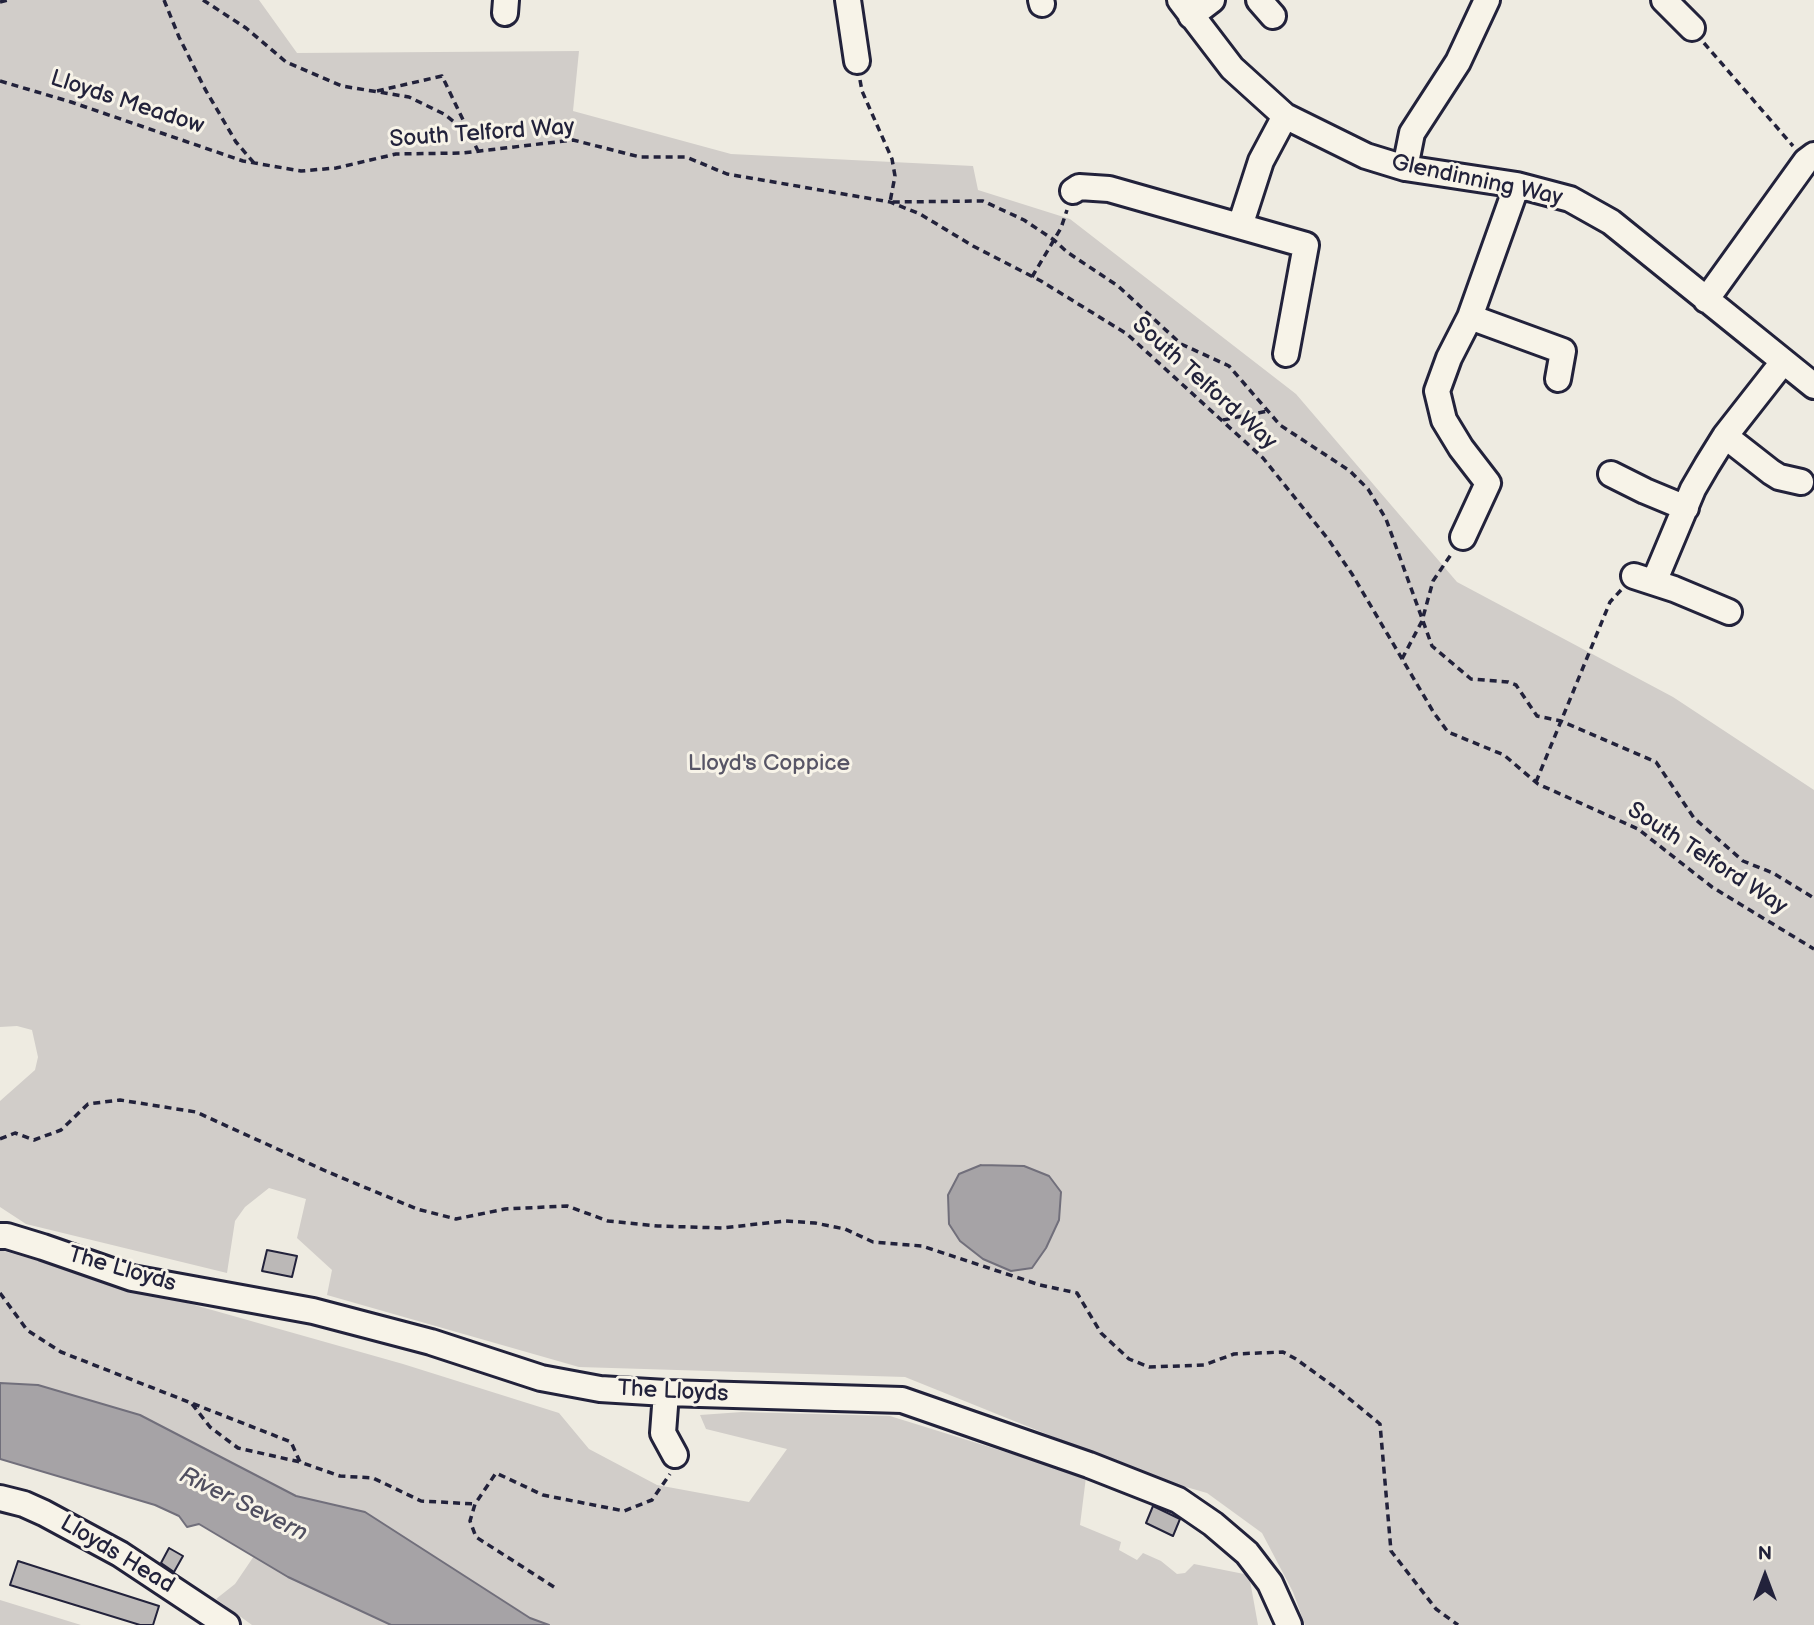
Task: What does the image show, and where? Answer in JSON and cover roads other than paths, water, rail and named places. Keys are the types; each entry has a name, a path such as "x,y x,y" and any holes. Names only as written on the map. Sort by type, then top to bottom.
{"street":[{"path":"848,0 857,61"},
{"path":"1185,8 1212,0"},
{"path":"1405,168 1412,133 1458,62 1487,0"},
{"path":"1664,0 1692,29"},
{"name":"Glendinning Way","path":"1185,8 1231,68 1285,116 1366,156 1405,168 1517,185 1570,199 1611,222 1814,386"},
{"path":"1240,226 1261,161 1285,116"},
{"path":"1706,300 1810,158"},
{"path":"1464,537 1488,483 1444,420 1437,391 1449,358 1470,317 1517,185"},
{"path":"1073,191 1079,187 1110,189 1306,245 1286,354"},
{"path":"1470,317 1563,351 1558,379"},
{"path":"1729,612 1654,582 1693,489 1725,436 1783,362"},
{"path":"1725,436 1779,477 1801,482"},
{"path":"1611,474 1686,508"},
{"name":"The Lloyds","path":"2,1231 132,1278 313,1311 431,1342 541,1378 600,1389 902,1400 1124,1478 1178,1500 1213,1524 1247,1553 1270,1583 1289,1625"},
{"path":"666,1393 663,1433 675,1455"},
{"name":"Lloyds Head","path":"0,1498 44,1513 120,1554 227,1625"}],"water":[{"path":"981,1165 1024,1166 1049,1176 1061,1192 1059,1220 1046,1248 1032,1268 1011,1271 983,1259 960,1241 949,1224 948,1195 959,1174"},
{"name":"River Severn","path":"0,1383 38,1385 140,1415 296,1496 365,1512 530,1618 549,1625 391,1625 288,1577 199,1524 187,1527 179,1516 155,1505 0,1459"}],"park label":[{"name":"Lloyd's Coppice","path":"769,764"}]}
